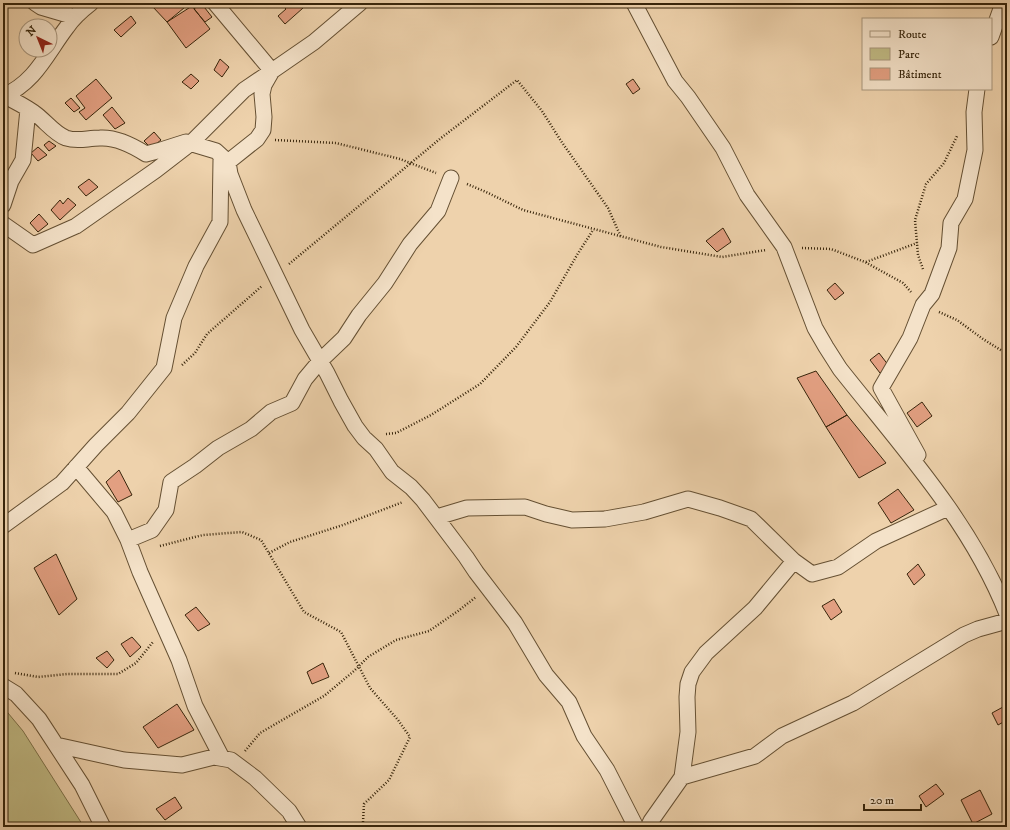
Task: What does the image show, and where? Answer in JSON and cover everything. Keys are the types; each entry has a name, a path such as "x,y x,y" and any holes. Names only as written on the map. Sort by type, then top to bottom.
{"street":[{"path":"35,3 41,7 75,18"},
{"path":"4,96 19,88 32,77 67,26 91,3"},
{"path":"215,3 272,71"},
{"path":"3,224 33,244 76,226 191,143 244,90 314,42 360,3"},
{"path":"634,3 675,81 688,97 723,148 747,195 784,247 815,328 826,347 840,369 937,491"},
{"path":"992,34 1003,3"},
{"path":"224,158 257,139 263,130 264,117 262,94 264,85 272,71"},
{"path":"977,90 974,112 975,150 965,199 951,223 949,248 927,300 910,338 881,388 937,491 982,562 1007,614"},
{"path":"4,96 28,109 64,137 73,140 110,138 132,145 146,154 186,142 216,151 224,158 244,210 302,330 364,438 376,449 392,472 411,487 437,517 515,623 546,675 568,702 584,736 607,770 636,827"},
{"path":"3,205 11,181 23,160 28,109"},
{"path":"3,526 62,483 96,445 128,413 164,368 174,318 196,266 220,222 224,158"},
{"path":"130,546 152,530 166,510 171,482 218,448 251,429 271,412 292,403 305,379 320,361 344,338 359,315 385,283 410,244 438,211 451,178"},
{"path":"76,467 114,512 179,660 195,706 222,758"},
{"path":"437,517 467,508 525,507 572,520 605,519 644,512 688,499 751,519 794,561 812,574 838,567 876,541 948,508"},
{"path":"648,827 682,777 688,732 688,684 692,672 706,653 755,608 794,561"},
{"path":"682,777 755,756 782,736 853,703 964,636 978,629 1007,621"},
{"path":"3,686 16,694 39,719 82,784 103,827"},
{"path":"56,745 124,760 182,765 214,757 231,760 255,778 289,811 299,827"}],"path":[{"path":"164,368 180,367 195,353 206,334 275,274 441,138 517,80 542,110 561,141 608,208 621,237"},
{"path":"927,300 918,255 915,220 926,184 944,163 960,132"},
{"path":"257,139 336,143 400,159 486,192 523,210 661,247 722,258 784,247 831,249 865,262 904,283 983,339 1007,354"},
{"path":"364,438 396,433 431,415 480,384 516,347 550,302 593,230"},
{"path":"865,262 917,244"},
{"path":"269,553 290,542 343,526 393,507 418,495"},
{"path":"130,546 166,545 203,535 242,532 261,540 304,612 341,632 370,688 398,720 410,737 389,780 364,804 363,822 357,827"},
{"path":"222,758 244,753 260,733 324,696 368,657 396,640 429,631 488,588"},
{"path":"12,672 38,677 68,674 118,674 136,663 150,648 164,626"}],"green space":[{"path":"3,707 23,731 84,827 3,827"}],"building":[{"path":"155,3 190,3 167,22 152,6"},
{"path":"201,3 212,17 205,22 194,9"},
{"path":"280,3 299,3 303,8 285,24 278,16 286,9"},
{"path":"192,6 210,29 186,48 167,22"},
{"path":"131,16 136,23 121,37 114,30"},
{"path":"220,59 229,67 222,77 214,70"},
{"path":"191,74 199,81 191,89 182,82"},
{"path":"96,79 112,98 86,120 79,112 85,108 76,96"},
{"path":"633,79 640,89 633,94 626,84"},
{"path":"71,98 80,108 74,112 65,103"},
{"path":"112,107 125,123 115,129 103,115"},
{"path":"154,132 161,140 151,148 144,141"},
{"path":"49,141 56,146 49,151 44,145"},
{"path":"38,147 47,155 38,161 31,153"},
{"path":"89,179 98,187 86,196 78,187"},
{"path":"68,198 76,205 60,220 51,210 60,200 63,204"},
{"path":"39,214 48,224 38,232 30,223"},
{"path":"723,228 731,242 717,252 706,241"},
{"path":"835,283 844,293 835,300 827,290"},
{"path":"879,353 889,366 880,373 870,360"},
{"path":"816,371 847,415 826,427 797,378"},
{"path":"922,402 932,416 917,427 907,413"},
{"path":"847,415 886,463 859,478 826,427"},
{"path":"119,470 132,495 118,502 106,482"},
{"path":"898,489 914,510 891,523 878,503"},
{"path":"56,554 77,599 59,615 34,568"},
{"path":"918,564 925,575 914,585 907,574"},
{"path":"834,599 842,612 831,620 822,606"},
{"path":"196,607 210,624 198,631 185,615"},
{"path":"132,637 141,647 130,657 121,644"},
{"path":"107,651 114,660 107,668 96,658"},
{"path":"323,663 329,677 312,684 307,672"},
{"path":"177,704 194,730 158,748 143,727"},
{"path":"1003,707 1007,714 1007,720 998,725 992,713"},
{"path":"936,784 944,794 926,807 919,796"},
{"path":"980,790 992,814 973,824 961,800"},
{"path":"175,797 182,808 165,820 156,809"}]}
